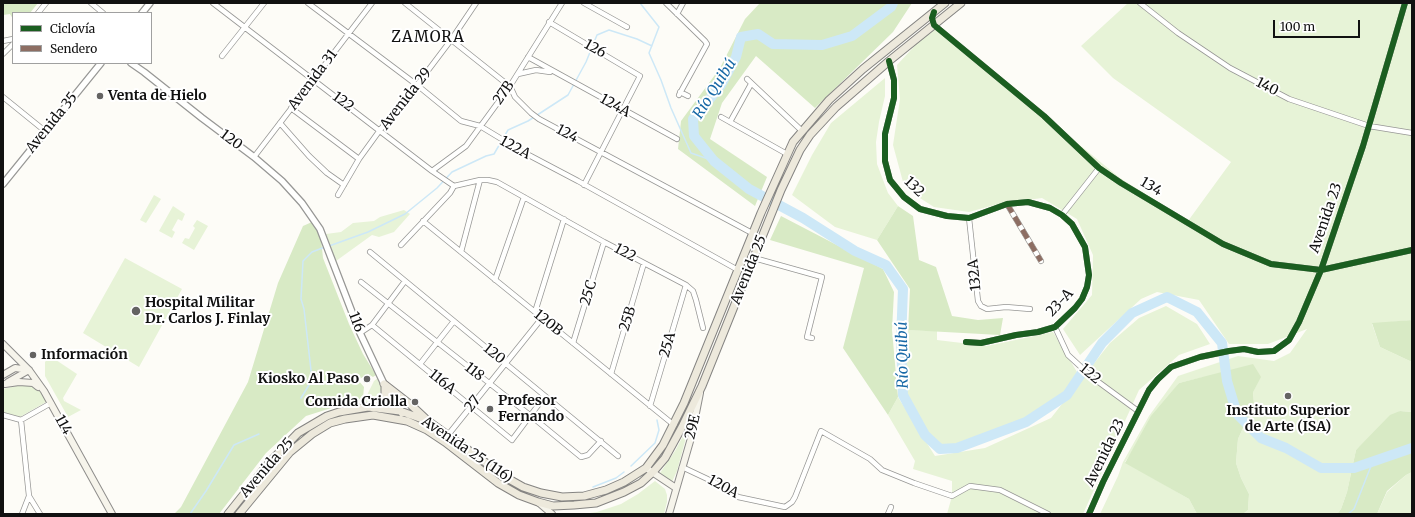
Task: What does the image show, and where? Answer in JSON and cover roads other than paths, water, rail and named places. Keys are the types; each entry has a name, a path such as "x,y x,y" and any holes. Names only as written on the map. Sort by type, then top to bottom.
{"main road":[{"path":"899,40 936,3"},
{"name":"Avenida 25","path":"646,468 663,445 674,425 752,233 793,142 829,100 863,69 945,3"},
{"name":"Avenida 25","path":"538,502 553,506 574,506 596,503 624,492 641,483 665,458 676,440 702,386 781,190 800,150 810,135 836,107 961,3"},
{"path":"3,353 4,345"},
{"name":"114","path":"4,345 28,370 44,391 112,514"},
{"path":"3,375 15,368 20,361"},
{"path":"15,368 28,370"},
{"path":"4,384 28,370"},
{"path":"4,384 33,382 44,391"},
{"path":"384,384 428,421"},
{"path":"368,407 379,403 384,399 384,384"},
{"path":"384,384 407,421"},
{"name":"29E","path":"668,514 690,438 702,386"},
{"path":"399,409 401,402 406,401"},
{"name":"Avenida 25","path":"228,514 268,464 290,440 309,425 333,414 352,409 368,407 399,409"},
{"name":"Avenida 25 (116)","path":"399,409 428,421 507,478 542,493 562,497 584,496 606,490 624,482 646,468"},
{"name":"Avenida 25","path":"239,514 290,452 300,442 320,428 344,419 373,415 407,421"},
{"name":"Avenida 25 (116)","path":"407,421 427,430 445,442 498,483 519,495 538,502"},
{"path":"646,468 676,488"},
{"path":"538,502 552,514"}],"street":[{"path":"39,12 46,3"},
{"path":"91,3 102,12"},
{"path":"143,12 150,3"},
{"name":"122","path":"213,3 432,171 454,186"},
{"path":"222,56 264,3"},
{"name":"122A","path":"308,3 417,85 461,121 480,126 506,143 738,270"},
{"name":"Avenida 31","path":"254,157 372,3"},
{"name":"124","path":"405,3 510,86 515,97 539,119 752,233"},
{"name":"Avenida 29","path":"338,196 359,159 451,40 476,3"},
{"name":"27B","path":"432,171 466,146 510,86 562,3"},
{"path":"584,3 627,27"},
{"path":"666,3 707,44 680,93 688,96"},
{"path":"677,14 683,3"},
{"name":"140","path":"1140,3 1178,33 1230,68 1289,99 1369,126 1412,133"},
{"name":"Avenida 23","path":"1089,514 1149,390 1171,367 1200,357 1229,351 1244,349 1258,352 1274,352 1289,340 1299,322 1321,270 1369,126 1405,3"},
{"path":"934,12 932,18 934,25"},
{"name":"126","path":"549,22 640,76 622,110"},
{"name":"134","path":"934,25 1044,116 1099,168 1121,183 1223,244 1271,264 1321,270 1412,250"},
{"path":"3,54 12,45"},
{"name":"124A","path":"528,57 566,80 677,139"},
{"name":"132","path":"889,62 894,80 894,98 885,134 885,161 890,180 904,197 920,209 947,216 969,218 1008,204 1028,202 1050,208 1062,215"},
{"name":"Avenida 35","path":"3,184 101,64"},
{"name":"120","path":"132,64 254,157 282,181 302,204 320,229 331,259"},
{"name":"124A","path":"517,75 522,72 536,70 554,72"},
{"path":"747,79 802,131"},
{"path":"730,122 752,84"},
{"path":"3,97 45,131"},
{"path":"291,108 359,159"},
{"path":"584,185 622,110"},
{"path":"721,117 787,154"},
{"path":"280,123 327,173 344,185"},
{"path":"1062,215 1099,168"},
{"path":"401,245 454,186 480,180 461,252"},
{"name":"122","path":"480,180 497,182 644,264 686,285"},
{"path":"495,280 524,197"},
{"path":"1008,204 1041,261"},
{"name":"23-A","path":"966,342 981,343 1016,335 1038,332 1055,327 1075,308 1082,299 1087,287 1089,275 1085,247 1072,224 1062,215"},
{"name":"132A","path":"969,218 978,301 981,306 987,309 1006,307 1030,309"},
{"path":"535,312 564,219"},
{"name":"120B","path":"423,221 674,425"},
{"name":"25C","path":"573,343 604,242"},
{"name":"120","path":"370,252 618,456"},
{"path":"754,258 822,278 816,313 807,337 812,338"},
{"name":"116","path":"331,259 360,333 384,384"},
{"name":"25B","path":"611,374 644,264"},
{"path":"360,333 372,325 405,281"},
{"name":"118","path":"361,282 581,457 588,455 601,441"},
{"path":"686,285 693,291 703,328"},
{"name":"25A","path":"650,406 686,285"},
{"name":"27","path":"448,435 542,318"},
{"path":"420,364 454,321"},
{"name":"116A","path":"372,325 512,440 531,416"},
{"name":"122","path":"1055,327 1068,355 1093,378 1138,411"},
{"path":"531,416 545,396"},
{"path":"3,415 21,420 51,403"},
{"path":"21,420 29,496 40,514"},
{"name":"120A","path":"682,467 718,484 738,497 785,507 788,506 795,497 821,431 870,459 882,470 914,483 952,496 970,486 1000,490 1048,514"},
{"path":"22,514 29,496"},
{"path":"888,514 891,507"}],"waterway":[{"path":"640,3 659,27 649,53 691,153 714,161"},
{"name":"Río Quibú","path":"893,3 891,7 852,36 822,45 773,44 758,34 741,37 736,57 721,85 693,119 694,136 714,161 749,189 803,218 855,251 886,265 903,289 901,341 903,395 925,435 940,449 957,448 1026,422 1067,395 1102,343 1132,313 1167,297 1197,312 1222,343 1227,381 1237,414 1261,438 1286,448 1321,468 1354,468 1412,448"},
{"path":"329,246 368,232 405,214 437,188 452,172 486,156 494,154 508,130 528,121 568,95 586,62 597,35 609,30 637,39 652,46"},
{"path":"301,398 312,379 304,309 301,299 303,261 312,252 325,247"},
{"path":"631,466 655,443 659,430 657,420"},
{"path":"190,514 234,445 259,434"},
{"path":"1348,514 1354,509 1373,461"},
{"path":"593,487 616,478 624,472"}],"place":[{"name":"Venta de Hielo","path":"100,96"},
{"name":"Hospital Militar Dr. Carlos J. Finlay","path":"136,311"},
{"name":"Información","path":"33,355"},
{"name":"Kiosko Al Paso","path":"367,379"},
{"name":"Instituto Superior de Arte (ISA)","path":"1288,396"},
{"name":"Comida Criolla","path":"415,402"},
{"name":"Profesor Fernando","path":"490,409"}],"district":[{"name":"ZAMORA","path":"428,38"}]}
